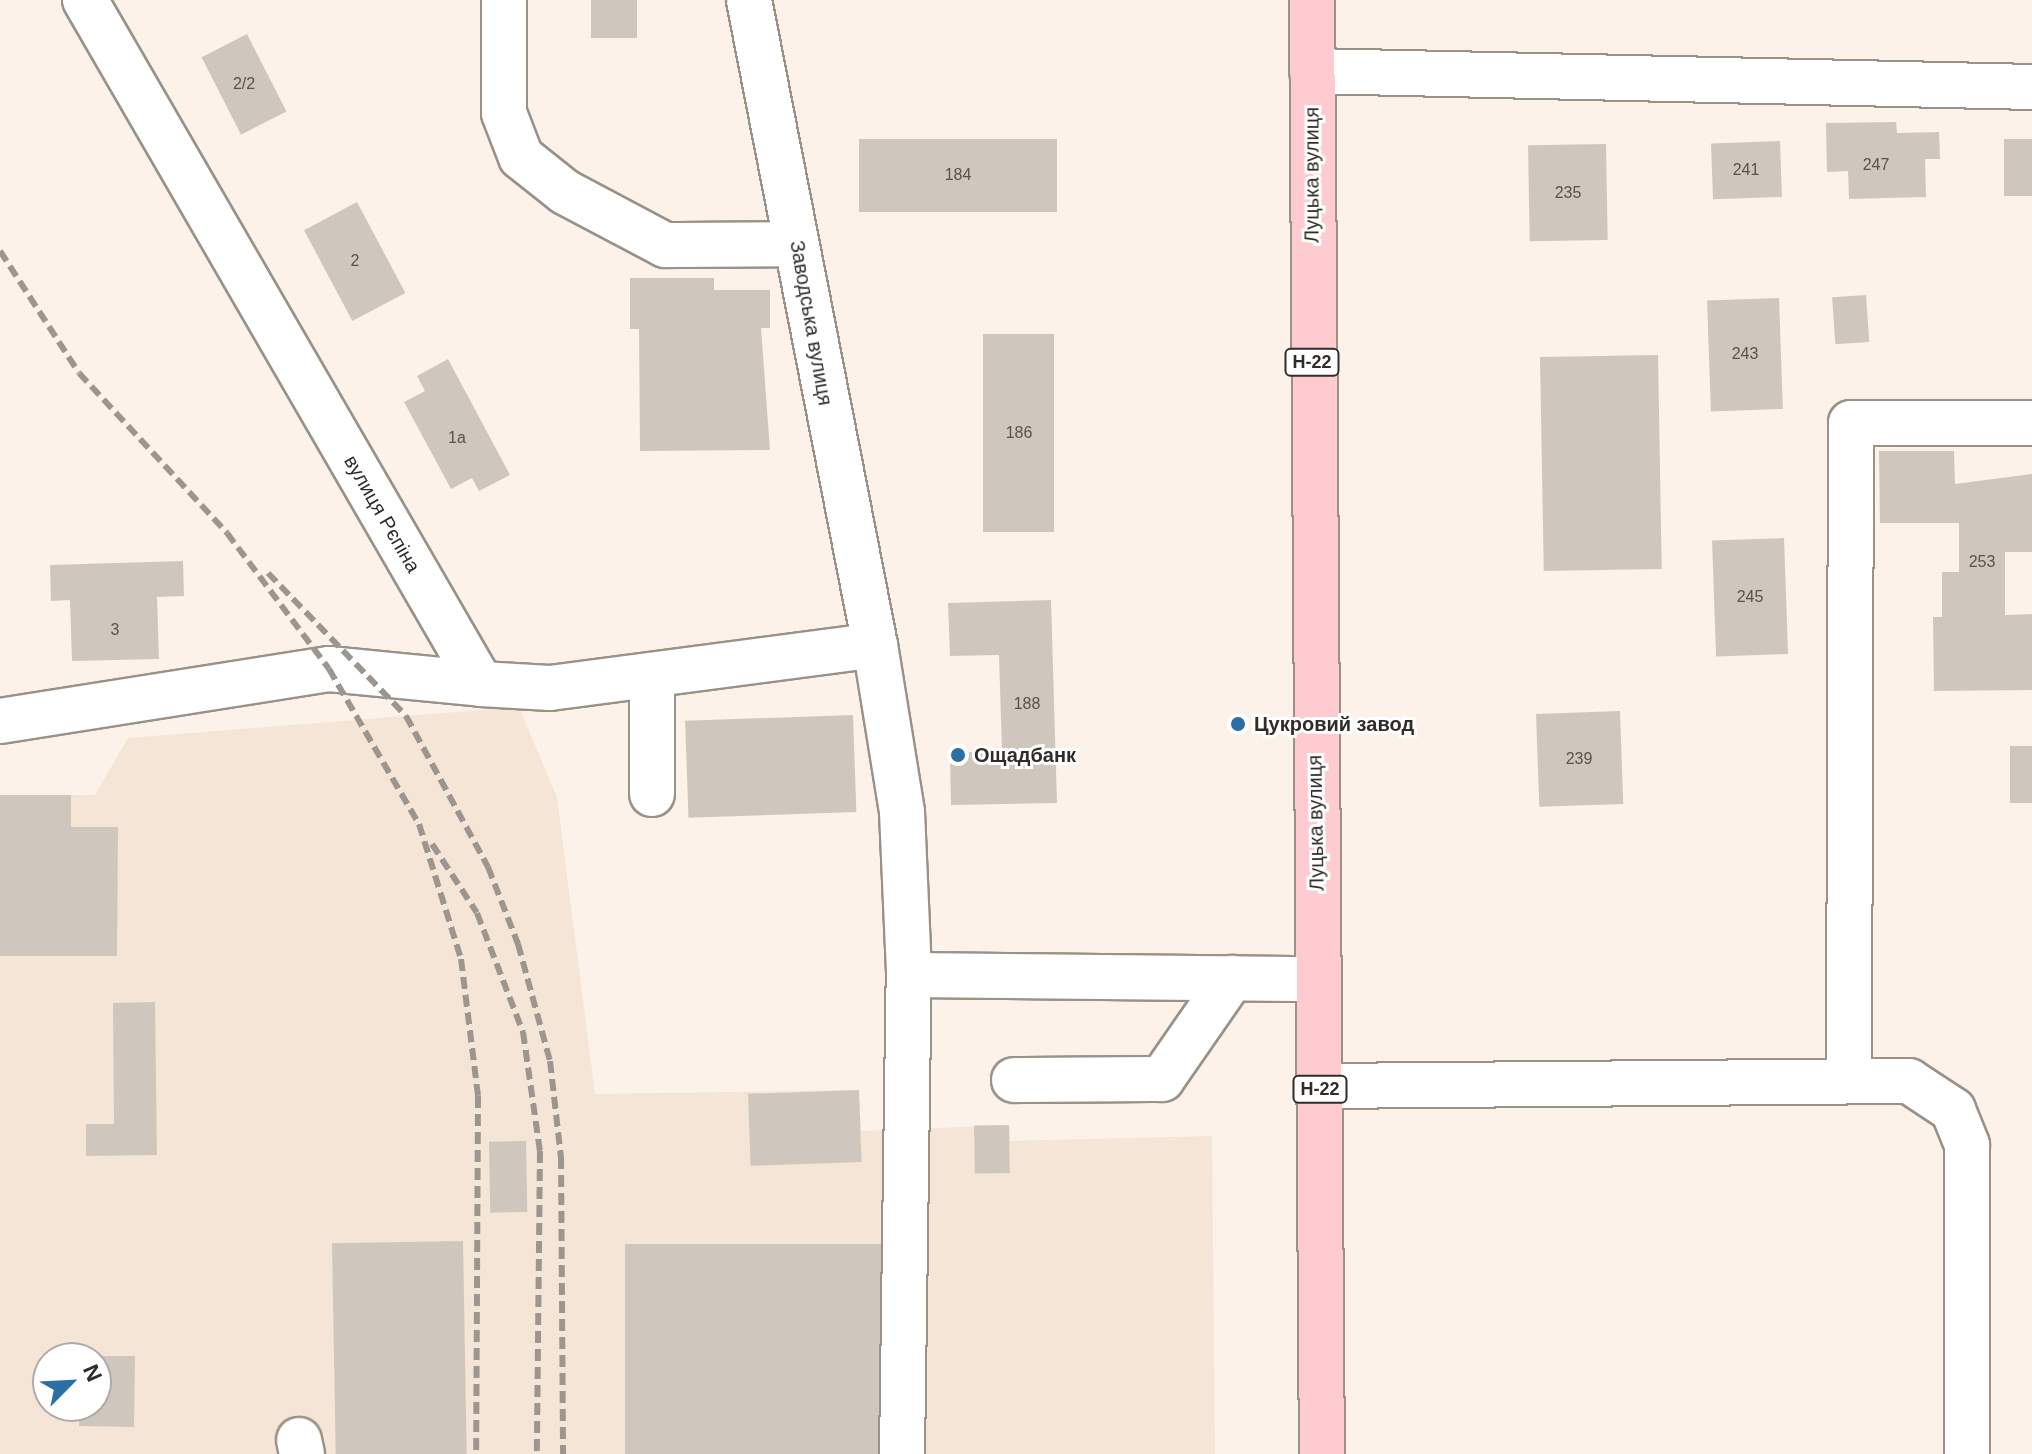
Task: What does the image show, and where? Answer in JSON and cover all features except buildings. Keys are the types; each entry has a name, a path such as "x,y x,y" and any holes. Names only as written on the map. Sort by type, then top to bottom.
{"main road":[{"name":"Луцька вулиця","path":"1312,0 1322,1454"}],"street":[{"name":"вулиця Рєпіна","path":"85,0 481,684"},
{"path":"504,0 504,113 521,157 565,192 665,245 796,244"},
{"name":"Заводська вулиця","path":"749,0 875,645 902,812 909,975 902,1454"},
{"path":"1312,71 2032,87"},
{"path":"1849,1081 1851,423 2032,423"},
{"path":"0,721 329,669 550,688 875,645"},
{"path":"652,675 652,794"},
{"path":"909,975 1319,979"},
{"path":"1014,1080 1162,1079 1232,978"},
{"path":"1320,1086 1909,1081 1953,1110 1967,1145 1967,1454"}],"shaded area":[{"path":"519,707 557,797 595,1094 859,1090 861,1131 1009,1125 1010,1141 1212,1136 1215,1454 0,1454 0,795 95,795 128,738"}],"railway":[{"path":"0,251 79,373 227,533 329,669 419,824 461,959 478,1096 476,1454"},
{"path":"268,573 406,716 488,867 518,944 550,1061 561,1157 563,1454"},
{"path":"432,844 477,913 523,1032 540,1151 537,1454"}],"place":[{"name":"Цукровий завод","path":"1238,724"},
{"name":"Ощадбанк","path":"958,755"}]}
